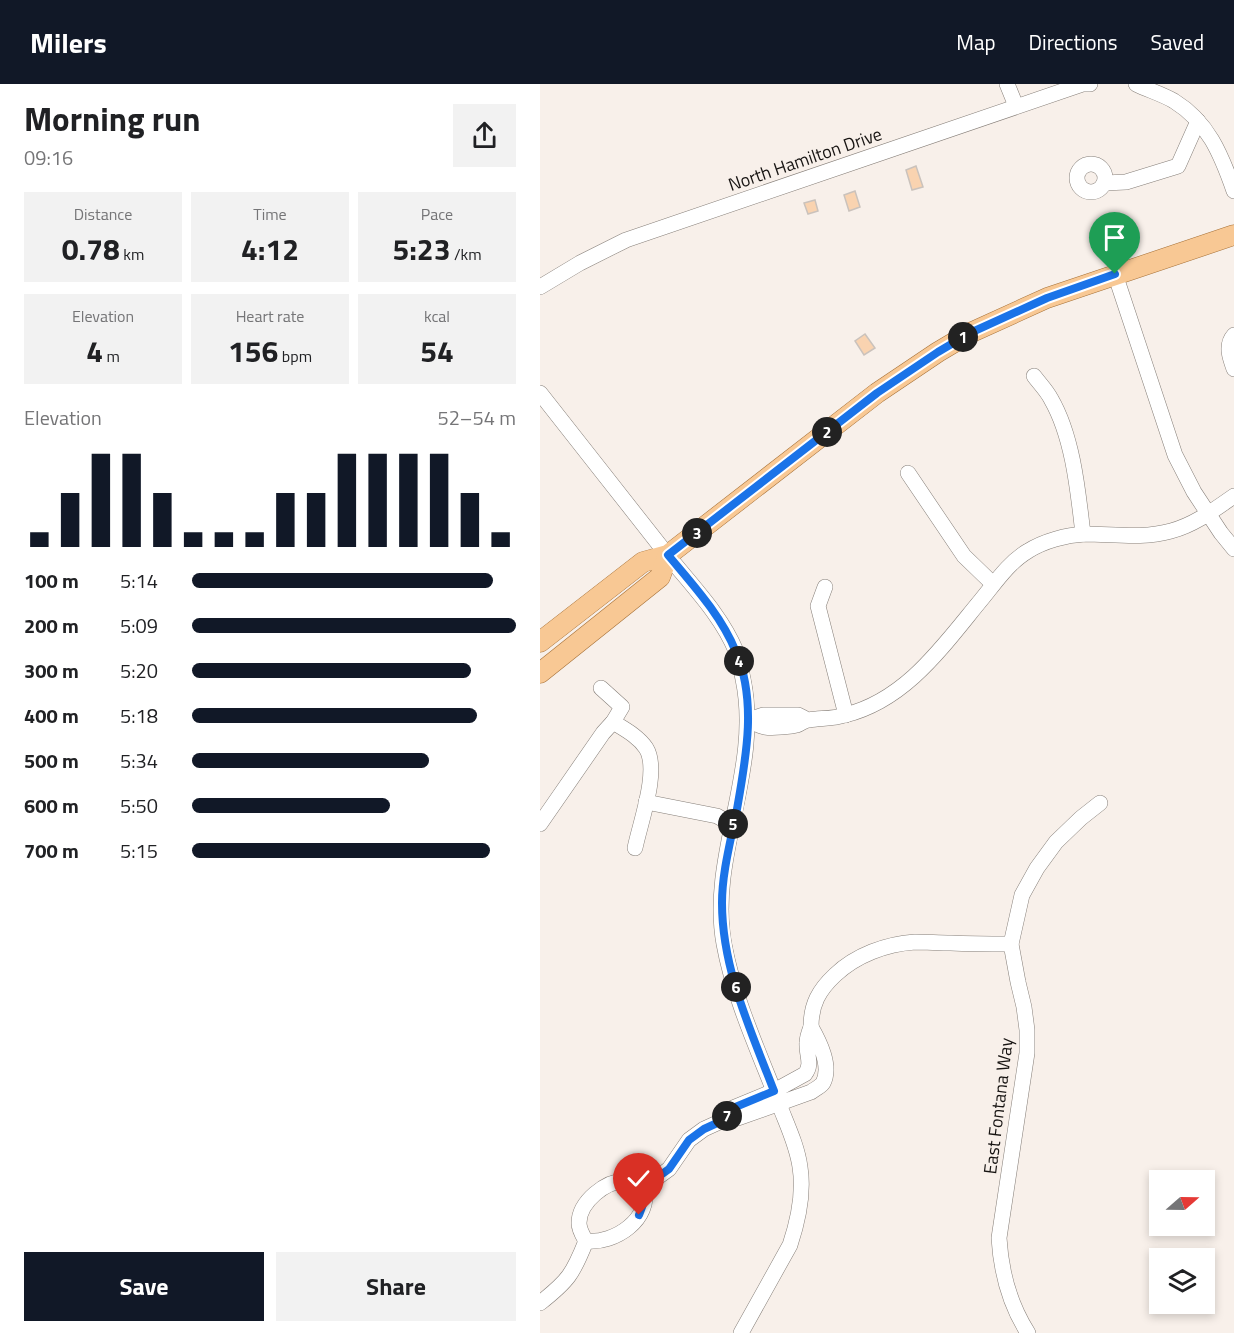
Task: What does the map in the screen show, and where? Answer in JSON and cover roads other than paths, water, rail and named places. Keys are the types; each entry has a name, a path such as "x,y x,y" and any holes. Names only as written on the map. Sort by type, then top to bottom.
{"main road":[{"path":"540,642 644,562 668,555 877,393 970,333 1047,298 1234,235"},
{"path":"540,673 660,577 668,555"}],"street":[{"path":"1007,84 1016,106"},
{"name":"North Hamilton Drive","path":"540,287 626,240 1016,106 1089,84"},
{"path":"1136,84 1173,100 1195,117 1212,139 1234,191"},
{"path":"1105,183 1126,182 1178,166 1198,121"},
{"path":"1115,274 1175,455 1194,492 1234,549"},
{"path":"1234,335 1229,348 1234,369"},
{"path":"1034,376 1051,397 1065,431 1076,476 1083,534"},
{"path":"540,393 702,596 733,645 741,667 746,693 747,745 726,862 722,901 724,943 745,1015 792,1136 800,1167 800,1204 794,1234 741,1333"},
{"path":"908,473 964,556 993,584"},
{"path":"748,720 765,727 796,725 806,720 846,715 873,705 896,692 932,659 993,584 1028,551 1055,540 1083,534 1107,536 1172,531 1208,514 1234,496"},
{"path":"825,587 818,606 846,715"},
{"path":"540,824 622,707 601,688"},
{"path":"612,722 639,740 647,750 651,763 649,790 635,848"},
{"name":"East Fontana Way","path":"1028,1333 1022,1324 1004,1276 999,1238 1027,1053 1024,1007 1011,944 1022,894 1037,868 1056,842 1100,803"},
{"path":"645,806 717,816 733,825"},
{"path":"776,1097 809,1069 806,1041 811,1027 814,1004 823,986 844,966 866,954 890,946 914,942 1011,944"},
{"path":"644,1187 669,1169 689,1140 704,1129 726,1119 733,1108 776,1097 811,1092 822,1084 826,1068 821,1045 811,1027"},
{"path":"809,1069 825,1075"},
{"path":"586,1241 581,1233 579,1220 591,1198 603,1188 624,1180 644,1187"},
{"path":"586,1241 608,1240 627,1229 642,1211 645,1199 644,1187"},
{"path":"540,1303 569,1277 578,1263 586,1241"}]}
